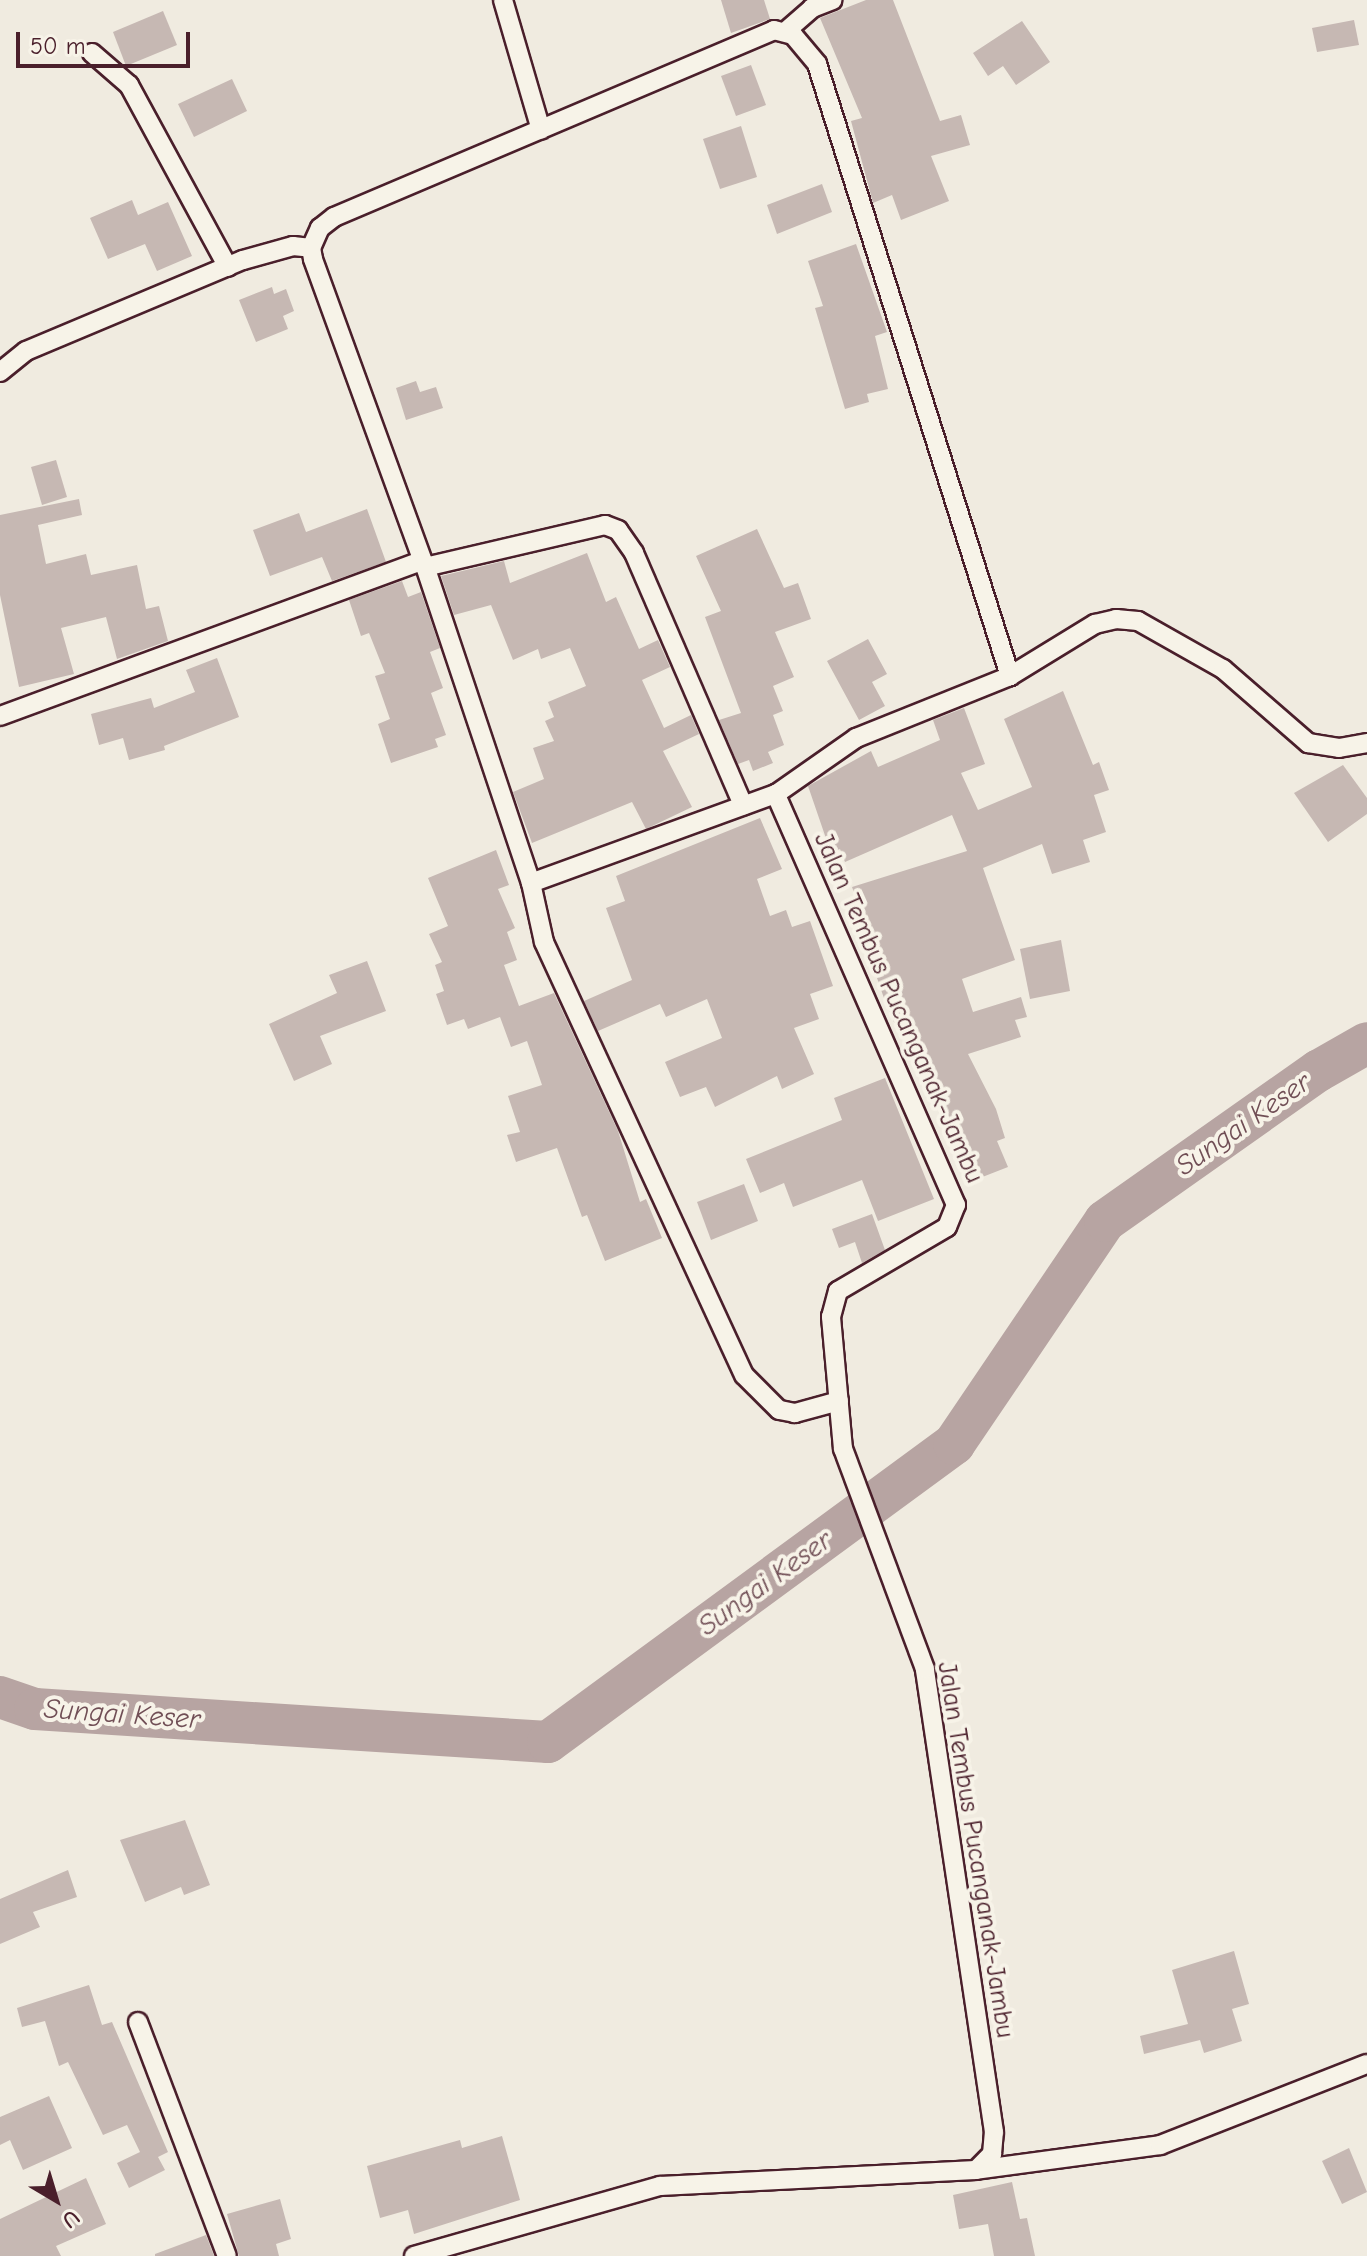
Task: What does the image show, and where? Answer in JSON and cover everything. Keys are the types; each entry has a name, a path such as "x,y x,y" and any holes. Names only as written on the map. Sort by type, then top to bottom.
{"street":[{"path":"503,0 541,130"},
{"path":"786,31 812,8 833,0"},
{"path":"839,1401 795,1413 779,1410 744,1375 544,942 531,883 424,564 311,248 320,228 334,217 774,30 786,31 817,64 1010,676"},
{"path":"92,53 129,85 228,267"},
{"path":"0,372 26,351 228,267 293,246 311,248"},
{"path":"0,716 424,564 605,525 618,530 634,553 743,805"},
{"path":"531,883 776,794 856,738 1010,676 1095,624 1138,621 1223,669 1308,743 1339,748 1367,743"},
{"name":"Jalan Tembus Pucanganak-Jambu","path":"776,794 956,1205 947,1227 838,1291 831,1317 843,1449 891,1587 925,1669 994,2132 992,2154 976,2170"},
{"path":"138,2022 227,2256"},
{"path":"414,2256 451,2251 660,2186 976,2170 1160,2145 1367,2064"}],"building":[{"path":"721,0 764,0 770,19 731,33"},
{"path":"866,0 893,0 940,121 961,115 970,145 931,156 949,201 901,220 892,195 873,203 851,121 862,118 820,18"},
{"path":"163,11 177,45 126,66 113,32"},
{"path":"1354,20 1359,45 1317,52 1312,28"},
{"path":"1022,21 1050,62 1016,85 1003,66 988,76 973,53"},
{"path":"751,65 766,105 736,116 721,76"},
{"path":"232,79 247,111 194,137 178,104"},
{"path":"741,126 757,177 720,189 703,139"},
{"path":"822,184 832,212 777,234 767,205"},
{"path":"132,200 138,215 168,202 192,256 157,271 145,244 108,259 90,218"},
{"path":"856,244 887,332 875,336 888,389 867,394 869,402 845,409 815,308 823,306 808,261"},
{"path":"272,287 274,294 286,289 294,311 283,316 288,329 256,342 239,300"},
{"path":"416,381 420,392 436,387 443,408 406,420 396,388"},
{"path":"56,460 67,497 42,505 31,467"},
{"path":"79,499 82,515 38,525 46,564 86,554 91,575 137,565 146,609 159,606 168,641 117,659 106,617 61,628 74,674 19,687 0,595 0,515"},
{"path":"367,509 386,562 332,581 322,557 270,576 253,530 299,513 306,532"},
{"path":"757,529 784,588 798,583 811,619 775,632 794,677 773,686 783,711 773,715 784,745 768,752 773,763 753,771 749,760 738,764 719,720 741,713 705,617 721,611 696,556"},
{"path":"587,553 606,602 616,597 639,649 658,640 670,667 642,680 664,728 691,715 699,734 663,751 692,807 646,829 632,802 532,843 513,792 544,779 533,748 554,741 545,721 554,717 548,702 586,686 570,648 541,659 538,649 513,660 491,605 454,615 441,576 504,561 510,583"},
{"path":"402,581 408,597 421,592 440,648 430,652 443,688 431,693 446,735 435,739 438,747 391,763 378,724 390,719 375,676 385,673 369,633 361,636 349,600"},
{"path":"868,639 887,674 872,682 885,706 859,720 827,661"},
{"path":"217,658 239,717 164,746 165,750 129,760 123,738 99,745 91,714 151,698 154,708 195,692 186,670"},
{"path":"1063,691 1093,765 1099,762 1109,790 1094,795 1106,832 1083,840 1090,862 1052,874 1042,844 983,868 1015,960 962,979 973,1012 1021,997 1027,1017 1015,1020 1021,1037 968,1054 996,1109 1005,1138 997,1141 1008,1167 967,1183 947,1110 942,1112 927,1078 913,1029 899,1033 887,1007 877,978 884,976 852,887 967,851 952,815 845,862 840,849 831,853 808,786 871,751 878,767 940,740 933,720 964,708 985,764 961,773 978,810 1032,787 1004,719"},
{"path":"1343,765 1367,798 1367,814 1328,842 1294,793"},
{"path":"760,818 782,869 757,879 770,916 786,910 792,927 810,921 833,986 810,994 819,1019 794,1028 814,1074 782,1089 777,1076 715,1107 706,1087 680,1097 665,1062 722,1038 707,999 666,1017 660,1004 598,1031 584,1001 632,980 606,908 625,901 616,876"},
{"path":"496,850 509,885 498,889 515,928 507,932 517,960 504,965 519,1006 554,993 618,1131 640,1202 646,1199 662,1238 605,1261 587,1215 582,1217 557,1148 516,1162 507,1135 520,1132 508,1096 542,1085 527,1041 511,1047 500,1017 468,1029 464,1019 447,1025 436,994 444,991 435,965 442,962 429,934 448,926 428,878"},
{"path":"1061,940 1070,991 1030,999 1020,949"},
{"path":"367,961 386,1011 320,1036 332,1064 294,1081 269,1024 337,993 329,975"},
{"path":"885,1078 934,1199 878,1221 862,1180 793,1207 784,1183 760,1193 746,1159 842,1120 834,1098"},
{"path":"744,1184 758,1221 711,1240 697,1202"},
{"path":"872,1214 885,1250 862,1263 855,1242 839,1248 832,1229"},
{"path":"185,1820 210,1885 184,1895 181,1887 145,1902 120,1840"},
{"path":"68,1870 77,1897 33,1912 40,1927 0,1944 0,1899"},
{"path":"1234,1951 1249,2004 1232,2009 1242,2041 1204,2053 1200,2040 1144,2054 1140,2036 1188,2024 1172,1970"},
{"path":"89,1985 102,2025 112,2022 168,2152 158,2157 165,2170 129,2188 117,2163 140,2152 127,2125 103,2135 68,2062 59,2066 45,2021 22,2027 17,2008"},
{"path":"49,2096 72,2148 23,2170 10,2140 0,2145 0,2117"},
{"path":"502,2136 520,2200 414,2234 408,2210 380,2218 367,2166 460,2140 462,2148"},
{"path":"1349,2148 1367,2192 1342,2204 1322,2161"},
{"path":"86,2178 106,2224 56,2246 61,2256 0,2256 0,2219"},
{"path":"1012,2182 1020,2219 1027,2218 1035,2256 994,2256 988,2224 959,2229 953,2195"},
{"path":"280,2199 291,2239 276,2244 279,2256 239,2256 227,2214"},
{"path":"206,2235 214,2256 155,2256 155,2254"}],"waterway":[{"name":"Sungai Keser","path":"0,1697 35,1709 548,1742 954,1444 1105,1221 1318,1071 1367,1043"}]}
